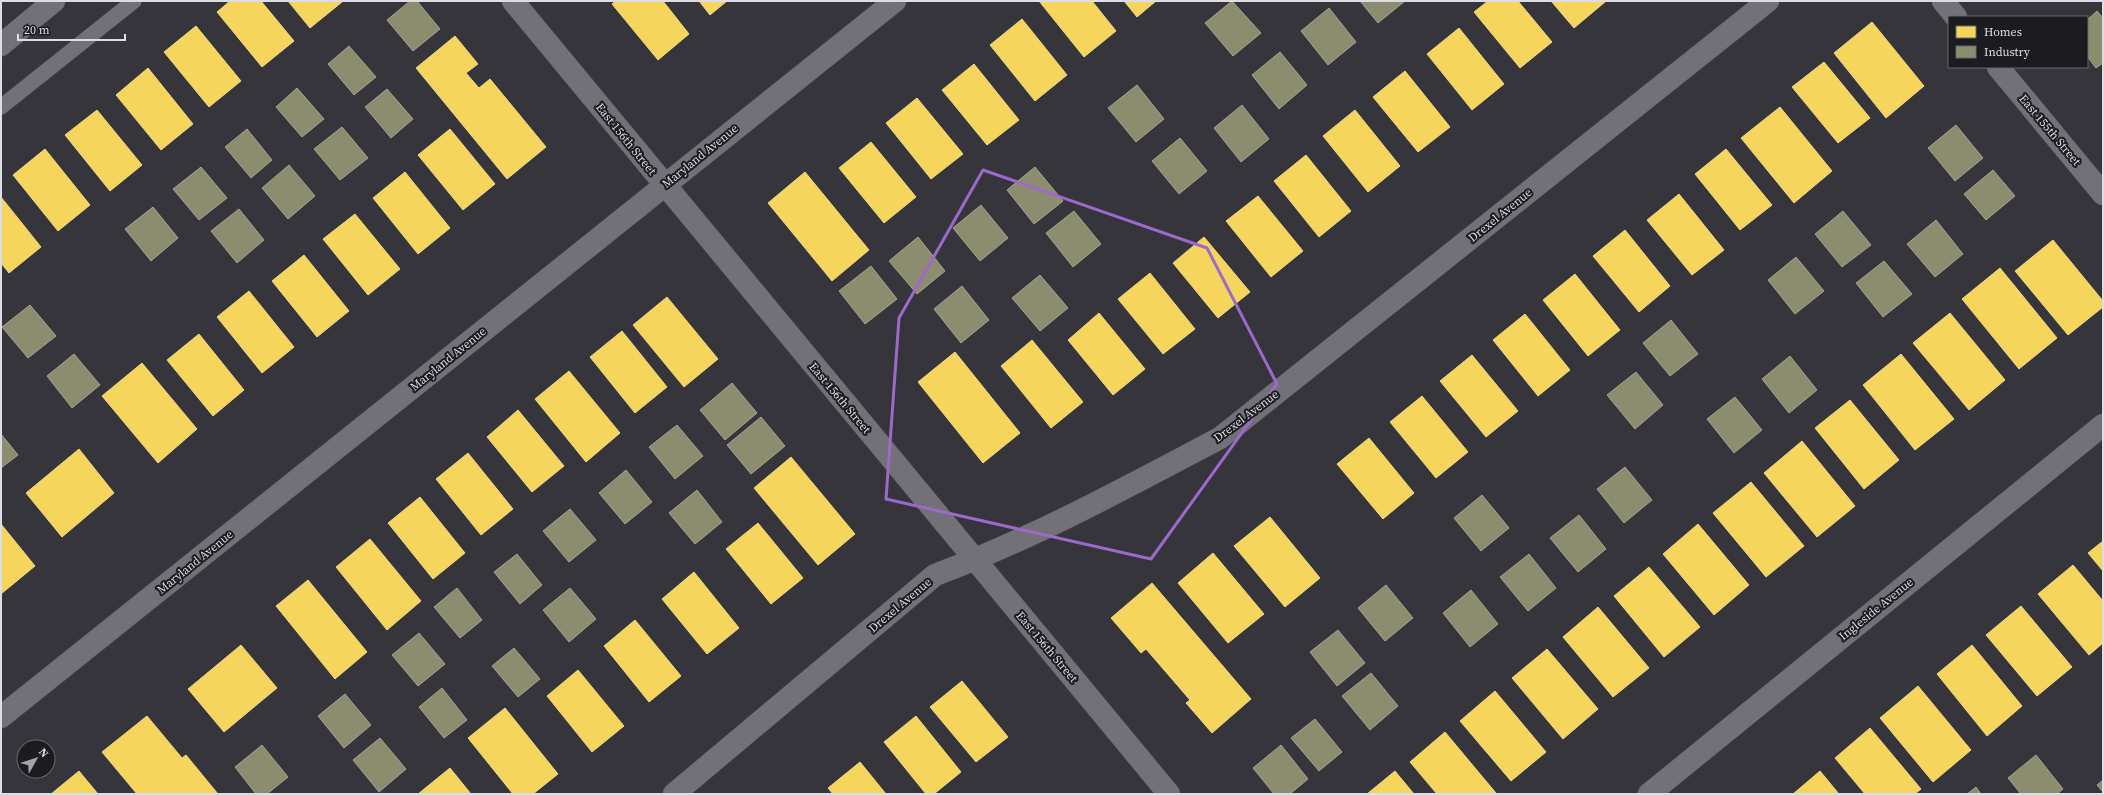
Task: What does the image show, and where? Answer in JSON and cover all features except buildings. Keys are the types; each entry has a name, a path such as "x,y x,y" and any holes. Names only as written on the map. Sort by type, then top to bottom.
{"street":[{"path":"1,45 54,1"},
{"name":"East 156th Street","path":"513,1 1169,794"},
{"name":"Maryland Avenue","path":"1,717 895,1"},
{"name":"Drexel Avenue","path":"674,794 935,575 975,560 1118,492 1220,438 1768,1"},
{"path":"1943,1 1955,16"},
{"name":"East 155th Street","path":"1999,68 2103,194"},
{"name":"Ingleside Avenue","path":"1649,794 2103,425"}],"lane":[{"path":"1,107 134,1"}],"highlighted area":[{"path":"983,170 1207,248 1277,384 1151,559 886,499 899,318"}]}
